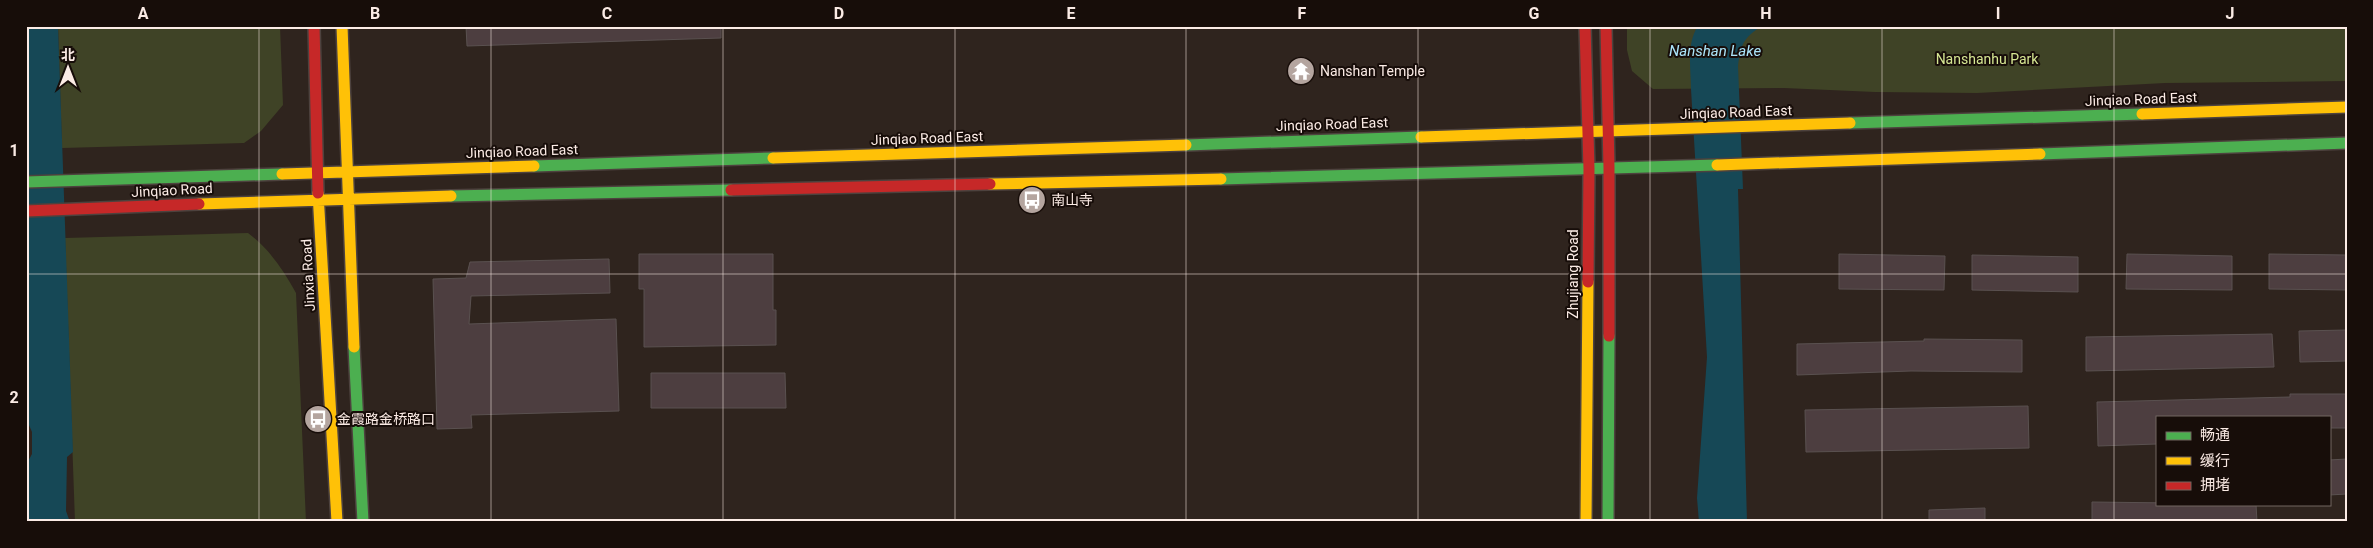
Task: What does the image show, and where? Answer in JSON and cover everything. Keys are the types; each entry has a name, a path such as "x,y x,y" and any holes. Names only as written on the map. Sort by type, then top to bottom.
{"street":[{"name":"Jinxia Road","path":"314,26 317,173 337,522"},
{"path":"342,26 346,172 363,522"},
{"name":"Zhujiang Road","path":"1585,26 1586,131 1589,169 1586,522"},
{"path":"1606,26 1609,168 1608,522"},
{"name":"Jinqiao Road East","path":"317,173 2347,107"},
{"path":"319,199 348,200 1389,176 2347,143"},
{"name":"Jinqiao Road","path":"26,182 317,173"},
{"name":"Jinqiao Road","path":"26,211 319,199"}],"path":[{"path":"2198,26 2211,26"}],"green space":[{"path":"58,26 280,26 283,105 261,131 244,143 62,148"},
{"name":"Nanshanhu Park","path":"1627,26 2347,26 2347,81 2165,83 1977,93 1875,92 1784,88 1653,89 1632,71 1627,50"},
{"path":"248,233 275,260 296,293 306,522 75,522 65,238"}],"water":[{"path":"26,26 58,26 73,452 67,457 66,511 70,522 26,522 26,465 32,454 32,432 26,418"},
{"name":"Nanshan Lake","path":"1698,26 1762,26 1744,42 1738,66 1743,189 1738,189 1747,522 1699,522 1697,498 1707,357 1690,65 1692,41"}],"building":[{"path":"466,26 721,26 721,38 467,46"},
{"path":"639,254 773,254 773,310 776,310 776,345 644,347 644,289 639,289"},
{"path":"1839,254 1945,256 1944,290 1839,289"},
{"path":"2127,254 2232,256 2232,290 2126,289"},
{"path":"2269,254 2347,255 2347,290 2269,289"},
{"path":"1972,255 2078,257 2078,292 1972,290"},
{"path":"609,259 610,293 471,296 469,324 616,319 619,411 471,415 472,428 437,429 433,279 466,278 470,262"},
{"path":"2347,330 2347,361 2300,362 2299,331"},
{"path":"2272,334 2274,367 2086,371 2086,337"},
{"path":"1924,339 2022,340 2022,372 1911,371 1797,375 1797,344 1924,341"},
{"path":"651,373 785,373 786,408 651,408"},
{"path":"2290,394 2347,394 2347,428 2330,428 2330,416 2156,416 2156,444 2098,446 2097,402 2290,397"},
{"path":"2028,406 2029,448 1806,452 1805,410"},
{"path":"2347,459 2347,494 2330,495 2330,460"},
{"path":"2092,502 2156,503 2156,506 2256,506 2257,522 2092,522"},
{"path":"1985,508 1985,522 1929,522 1929,510"}],"traffic: fast":[{"path":"1850,123 2142,114"},
{"path":"1186,145 1421,137"},
{"path":"2040,154 2347,143"},
{"path":"534,166 773,158"},
{"path":"1221,179 1717,165"},
{"path":"26,182 282,174"},
{"path":"451,196 731,190"},
{"path":"1608,522 1609,336"},
{"path":"354,347 363,522"}],"traffic: slow":[{"path":"342,26 354,347"},
{"path":"2142,114 2347,107"},
{"path":"1421,137 1850,123"},
{"path":"773,158 1186,145"},
{"path":"1717,165 2040,154"},
{"path":"282,174 534,166"},
{"path":"990,184 1221,179"},
{"path":"318,193 337,522"},
{"path":"199,204 451,196"},
{"path":"1586,522 1588,282"}],"traffic: jam":[{"path":"314,26 318,193"},
{"path":"1585,26 1589,169 1588,282"},
{"path":"1606,26 1609,168 1609,336"},
{"path":"731,190 990,184"},
{"path":"26,211 199,204"}],"place":[{"name":"Nanshan Temple","path":"1301,71"},
{"name":"南山寺","path":"1032,200"},
{"name":"金霞路金桥路口","path":"318,419"}]}
